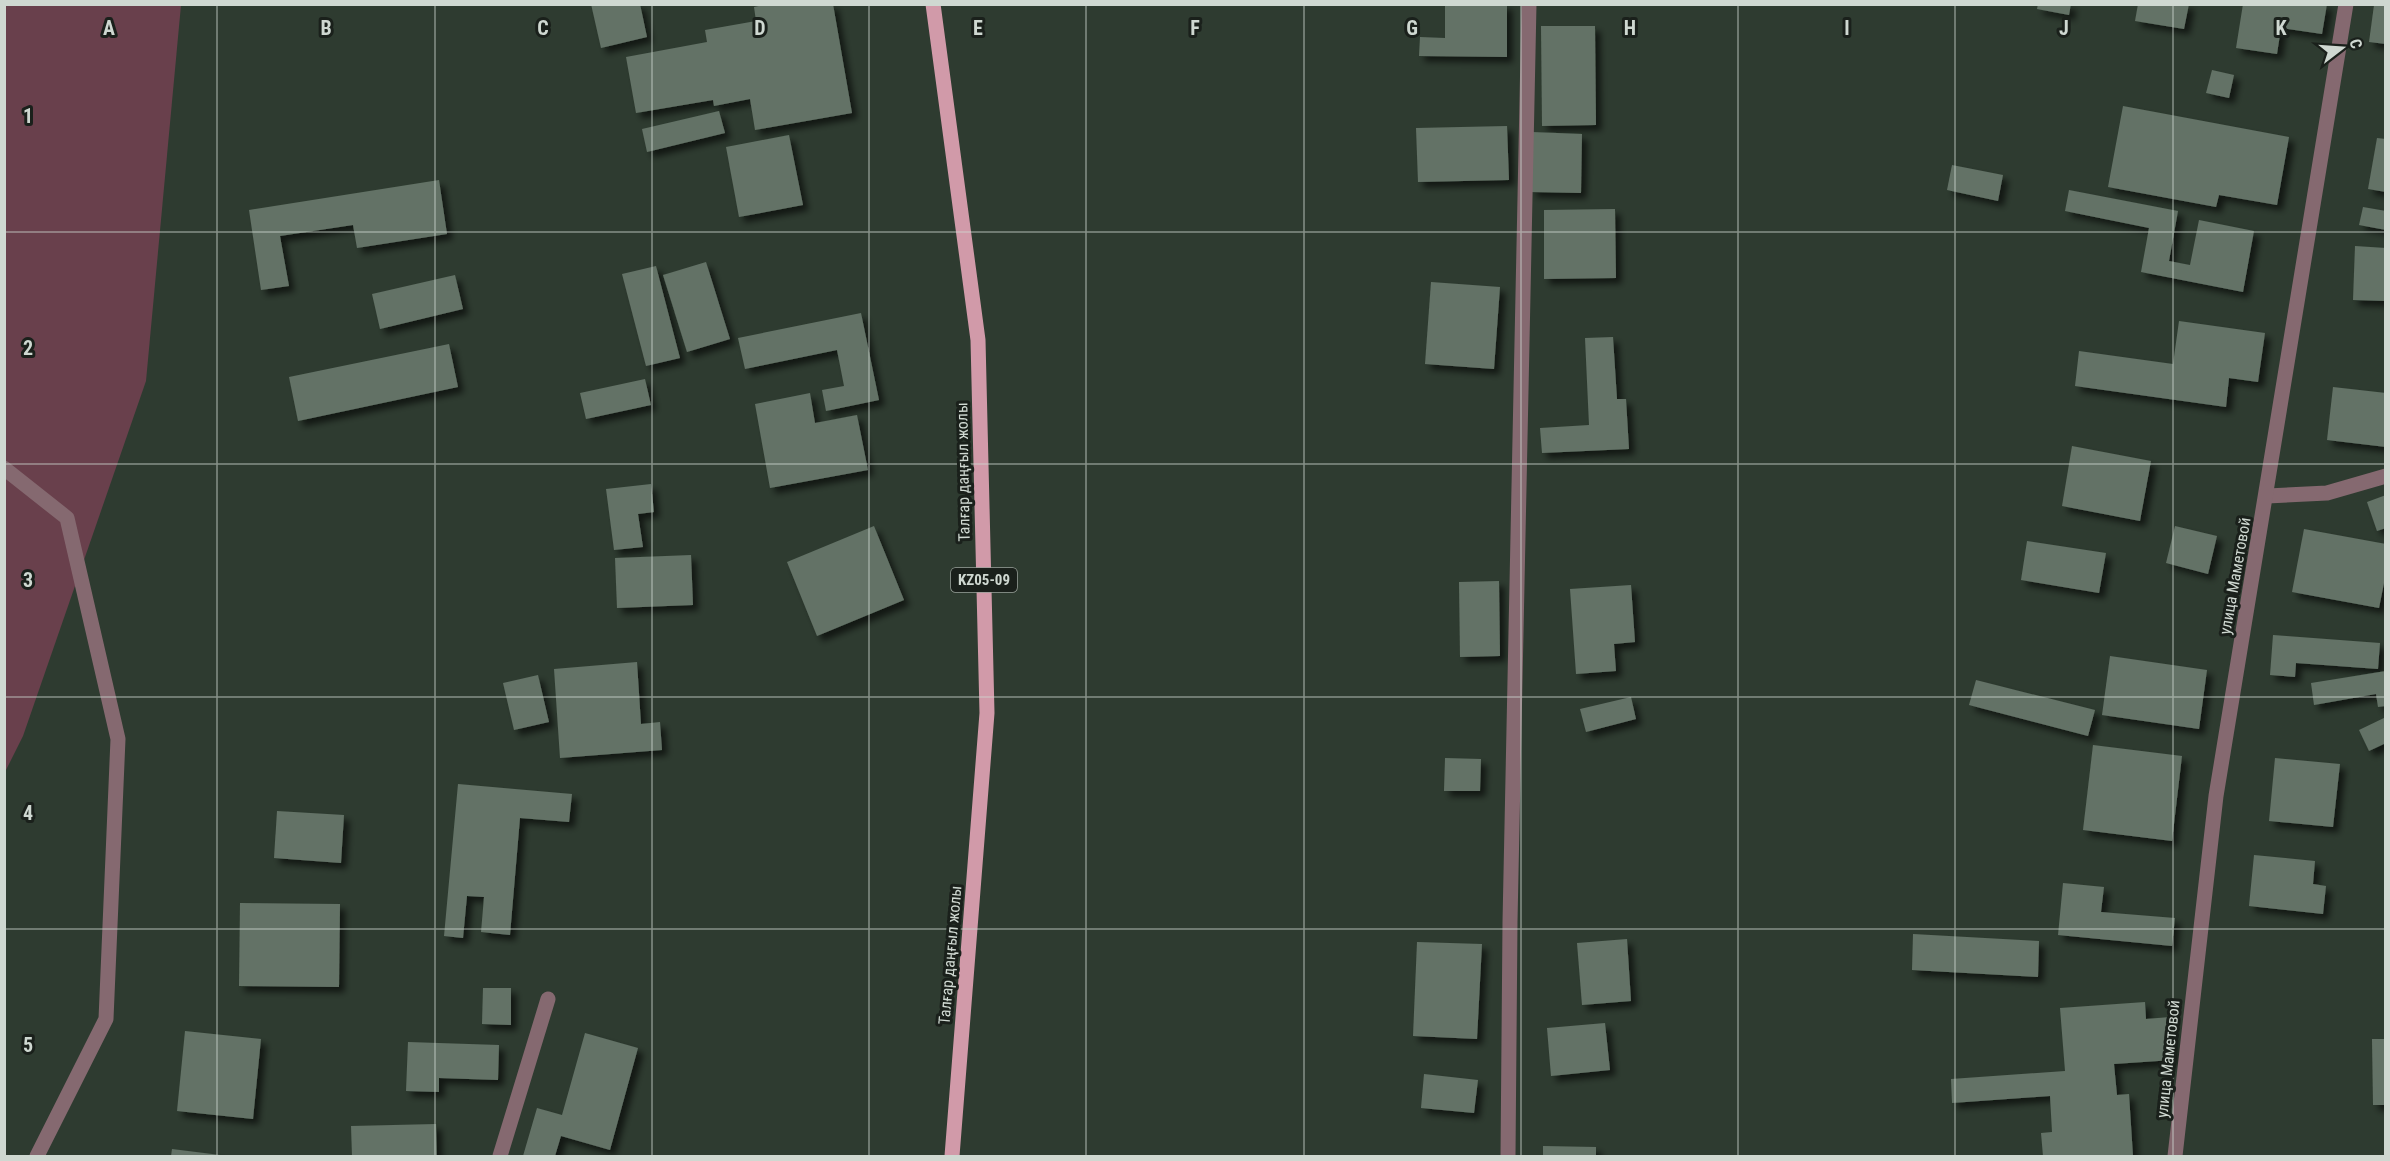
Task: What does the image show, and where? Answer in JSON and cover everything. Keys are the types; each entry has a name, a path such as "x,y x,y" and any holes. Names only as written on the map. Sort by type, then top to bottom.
{"main road":[{"name":"Талғар даңғыл жолы","path":"933,4 978,340 987,713 952,1156"}],"street":[{"path":"1508,1156 1510,922 1529,4"},
{"name":"улица Маметовой","path":"2175,1156 2216,795 2267,496 2346,4"},
{"path":"4,468 67,519 118,739 106,1019 37,1156"},
{"path":"2267,496 2327,493 2385,476"},
{"path":"500,1156 548,999"}],"shaded area":[{"path":"5,5 181,5 146,381 23,736 5,772"}],"building":[{"path":"591,4 640,4 647,37 601,48"},
{"path":"768,4 833,4 852,113 755,130 750,99 714,106 713,100 636,113 626,57 707,42 705,30 756,21 754,7"},
{"path":"1445,4 1507,4 1507,57 1419,56 1420,37 1445,38"},
{"path":"2038,4 2071,4 2069,15 2037,9"},
{"path":"2138,4 2189,4 2184,29 2135,21"},
{"path":"2243,4 2327,4 2322,34 2281,28 2277,54 2236,48"},
{"path":"2374,5 2386,5 2386,44 2369,42"},
{"path":"1541,26 1595,26 1596,125 1542,126"},
{"path":"2212,70 2234,75 2229,98 2206,93"},
{"path":"2123,106 2289,137 2277,205 2219,195 2216,207 2108,187"},
{"path":"719,111 725,133 647,152 642,129"},
{"path":"1507,126 1509,180 1418,182 1416,128"},
{"path":"1532,132 1582,134 1581,193 1531,192"},
{"path":"789,135 803,205 739,217 726,147"},
{"path":"2377,138 2386,139 2386,192 2368,189"},
{"path":"1952,165 2003,175 1998,201 1947,190"},
{"path":"439,180 447,234 357,248 353,225 280,236 289,286 261,290 249,210"},
{"path":"2069,190 2178,211 2169,261 2190,265 2199,220 2254,231 2243,292 2141,272 2149,228 2065,211"},
{"path":"2363,207 2386,211 2386,230 2359,225"},
{"path":"1615,209 1616,278 1544,279 1544,210"},
{"path":"2355,246 2386,248 2386,301 2353,300"},
{"path":"706,262 730,339 687,352 663,275"},
{"path":"656,266 680,358 646,366 622,274"},
{"path":"455,275 463,309 380,329 372,294"},
{"path":"1431,282 1500,287 1494,369 1425,364"},
{"path":"861,313 879,400 826,411 822,390 844,386 837,350 745,369 738,338"},
{"path":"2179,321 2265,333 2258,382 2229,378 2226,407 2075,386 2079,351 2173,364"},
{"path":"1613,337 1617,399 1626,399 1629,449 1542,453 1540,428 1589,425 1585,338"},
{"path":"449,344 458,387 298,421 289,377"},
{"path":"645,379 651,405 586,419 580,393"},
{"path":"2333,387 2386,393 2386,447 2327,440"},
{"path":"810,393 815,423 857,415 868,470 770,488 755,404"},
{"path":"2072,446 2151,461 2140,521 2062,506"},
{"path":"651,484 654,512 638,514 643,547 614,550 606,489"},
{"path":"2386,495 2386,528 2377,531 2367,502"},
{"path":"874,526 904,600 817,636 787,562"},
{"path":"2175,526 2217,536 2208,574 2166,563"},
{"path":"2304,529 2386,544 2386,573 2379,608 2292,592"},
{"path":"2027,541 2106,553 2099,593 2021,580"},
{"path":"691,555 693,605 617,608 615,558"},
{"path":"1499,581 1500,656 1460,657 1459,582"},
{"path":"1631,585 1635,642 1614,644 1616,671 1576,674 1570,589"},
{"path":"2273,635 2380,643 2378,669 2296,663 2295,677 2270,675"},
{"path":"2110,656 2207,670 2199,729 2102,715"},
{"path":"637,662 641,724 660,722 662,750 560,758 554,669"},
{"path":"2386,671 2386,706 2378,707 2376,694 2314,705 2311,683"},
{"path":"538,675 549,722 514,730 503,683"},
{"path":"1976,680 2095,710 2088,736 1969,705"},
{"path":"1631,697 1636,719 1586,732 1580,709"},
{"path":"2386,717 2386,743 2369,751 2359,730"},
{"path":"2093,745 2182,756 2172,841 2083,830"},
{"path":"1445,758 1481,759 1480,791 1444,791"},
{"path":"2275,758 2340,764 2333,827 2269,821"},
{"path":"458,784 572,794 569,822 520,818 510,935 481,932 484,897 467,896 463,938 444,936"},
{"path":"277,811 344,815 341,863 274,858"},
{"path":"2254,855 2315,861 2313,884 2326,886 2323,914 2249,906"},
{"path":"2063,883 2104,887 2101,912 2175,918 2172,946 2058,935"},
{"path":"240,903 340,904 339,987 239,986"},
{"path":"1913,934 2039,941 2038,977 1912,970"},
{"path":"1627,939 1631,1001 1582,1005 1577,943"},
{"path":"1417,942 1482,944 1477,1039 1413,1036"},
{"path":"483,988 511,988 511,1025 482,1024"},
{"path":"2145,1002 2146,1019 2170,1017 2173,1060 2114,1064 2117,1095 2129,1094 2133,1156 2043,1156 2041,1133 2052,1132 2050,1096 1952,1103 1951,1079 2065,1071 2060,1008"},
{"path":"1605,1023 1610,1070 1551,1076 1547,1028"},
{"path":"185,1031 261,1039 253,1119 177,1111"},
{"path":"585,1033 638,1048 610,1150 561,1136 555,1156 523,1156 537,1108 562,1115"},
{"path":"2372,1039 2386,1039 2386,1105 2373,1105"},
{"path":"408,1042 499,1045 498,1080 439,1078 439,1092 406,1091"},
{"path":"1424,1074 1478,1080 1474,1113 1421,1108"},
{"path":"436,1124 437,1156 352,1156 351,1126"},
{"path":"1543,1146 1596,1147 1596,1156 1543,1156"},
{"path":"172,1149 220,1155 220,1156 171,1156"}]}
